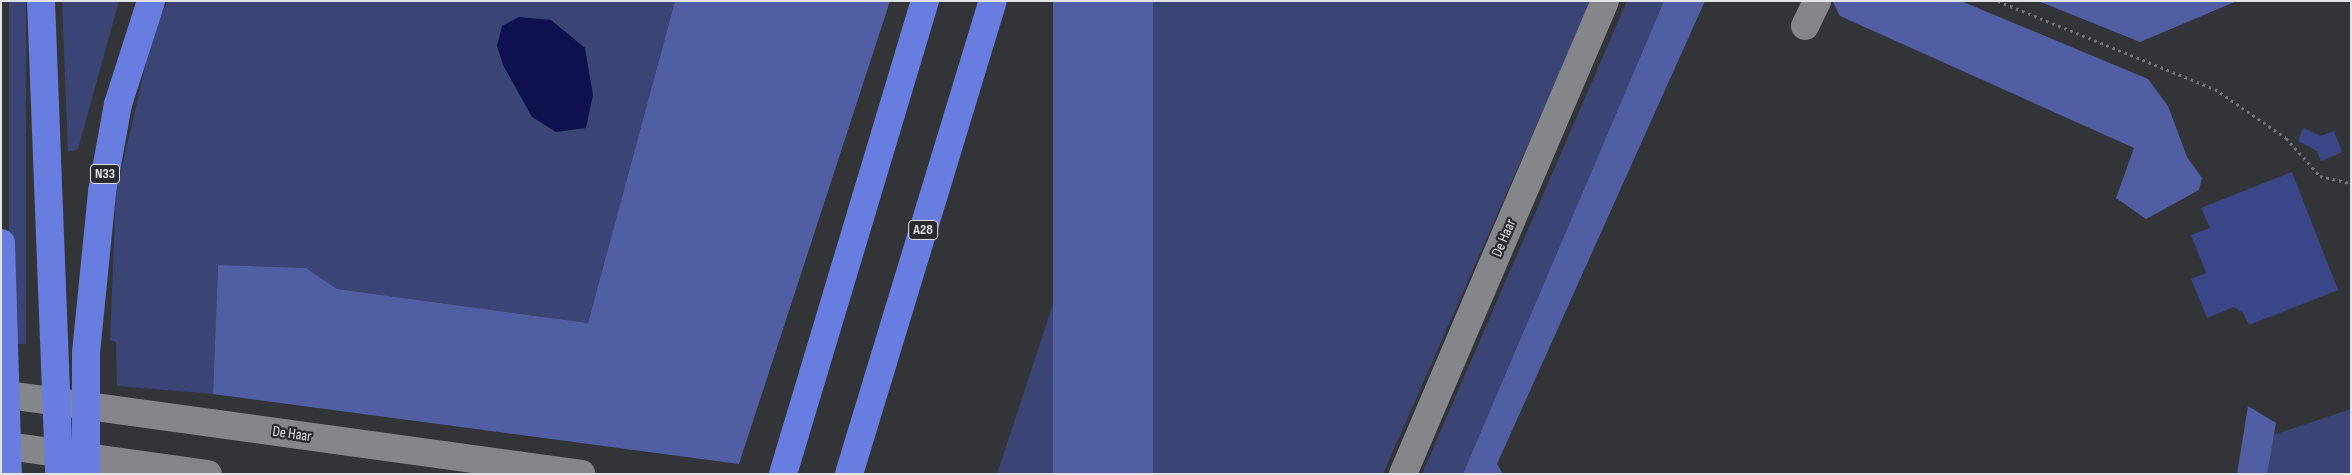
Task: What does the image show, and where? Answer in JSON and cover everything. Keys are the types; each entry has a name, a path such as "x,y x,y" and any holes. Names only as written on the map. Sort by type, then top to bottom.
{"highway":[{"path":"41,1 59,474"},
{"name":"N33","path":"86,474 86,353 102,192 118,104 151,1"},
{"path":"786,462 925,1"},
{"name":"A28","path":"852,466 993,1"},
{"path":"1,243 8,474"}],"street":[{"name":"De Haar","path":"1403,474 1605,1"},
{"path":"1805,26 1817,1"},
{"name":"De Haar","path":"1,394 582,474"},
{"path":"1,445 208,474"}],"path":[{"path":"1998,1 2215,89 2286,138 2320,176 2351,183"}],"shaded area":[{"path":"9,1 26,1 26,344 9,344"},
{"path":"62,1 119,1 78,149 68,152"},
{"path":"168,1 675,1 588,323 337,289 306,268 218,265 213,394 117,386 116,342 110,340 116,193 154,29"},
{"path":"675,1 890,1 739,464 213,394 218,265 306,268 337,289 588,323"},
{"path":"1053,1 1153,1 1153,474 1053,474"},
{"path":"1153,1 1591,1 1383,474 997,474"},
{"path":"1627,1 1664,1 1463,474 1422,474"},
{"path":"1664,1 1705,1 1497,464 1503,474 1463,474"},
{"path":"1961,1 2148,79 2168,106 2187,157 2202,178 2199,190 2146,219 2116,198 2134,148 1840,16 1833,2"},
{"path":"2038,1 2237,1 2140,42"},
{"path":"519,17 551,20 585,48 593,95 586,128 556,132 532,117 503,65 497,46 502,26"},
{"path":"2248,406 2276,423 2267,474 2237,474"},
{"path":"2351,409 2351,474 2267,474 2270,436"}],"building":[{"path":"2303,128 2321,136 2334,131 2342,152 2321,161 2317,151 2298,141"},
{"path":"2292,172 2338,290 2249,325 2243,313 2234,307 2207,318 2191,279 2206,273 2191,235 2210,228 2201,208"}]}
